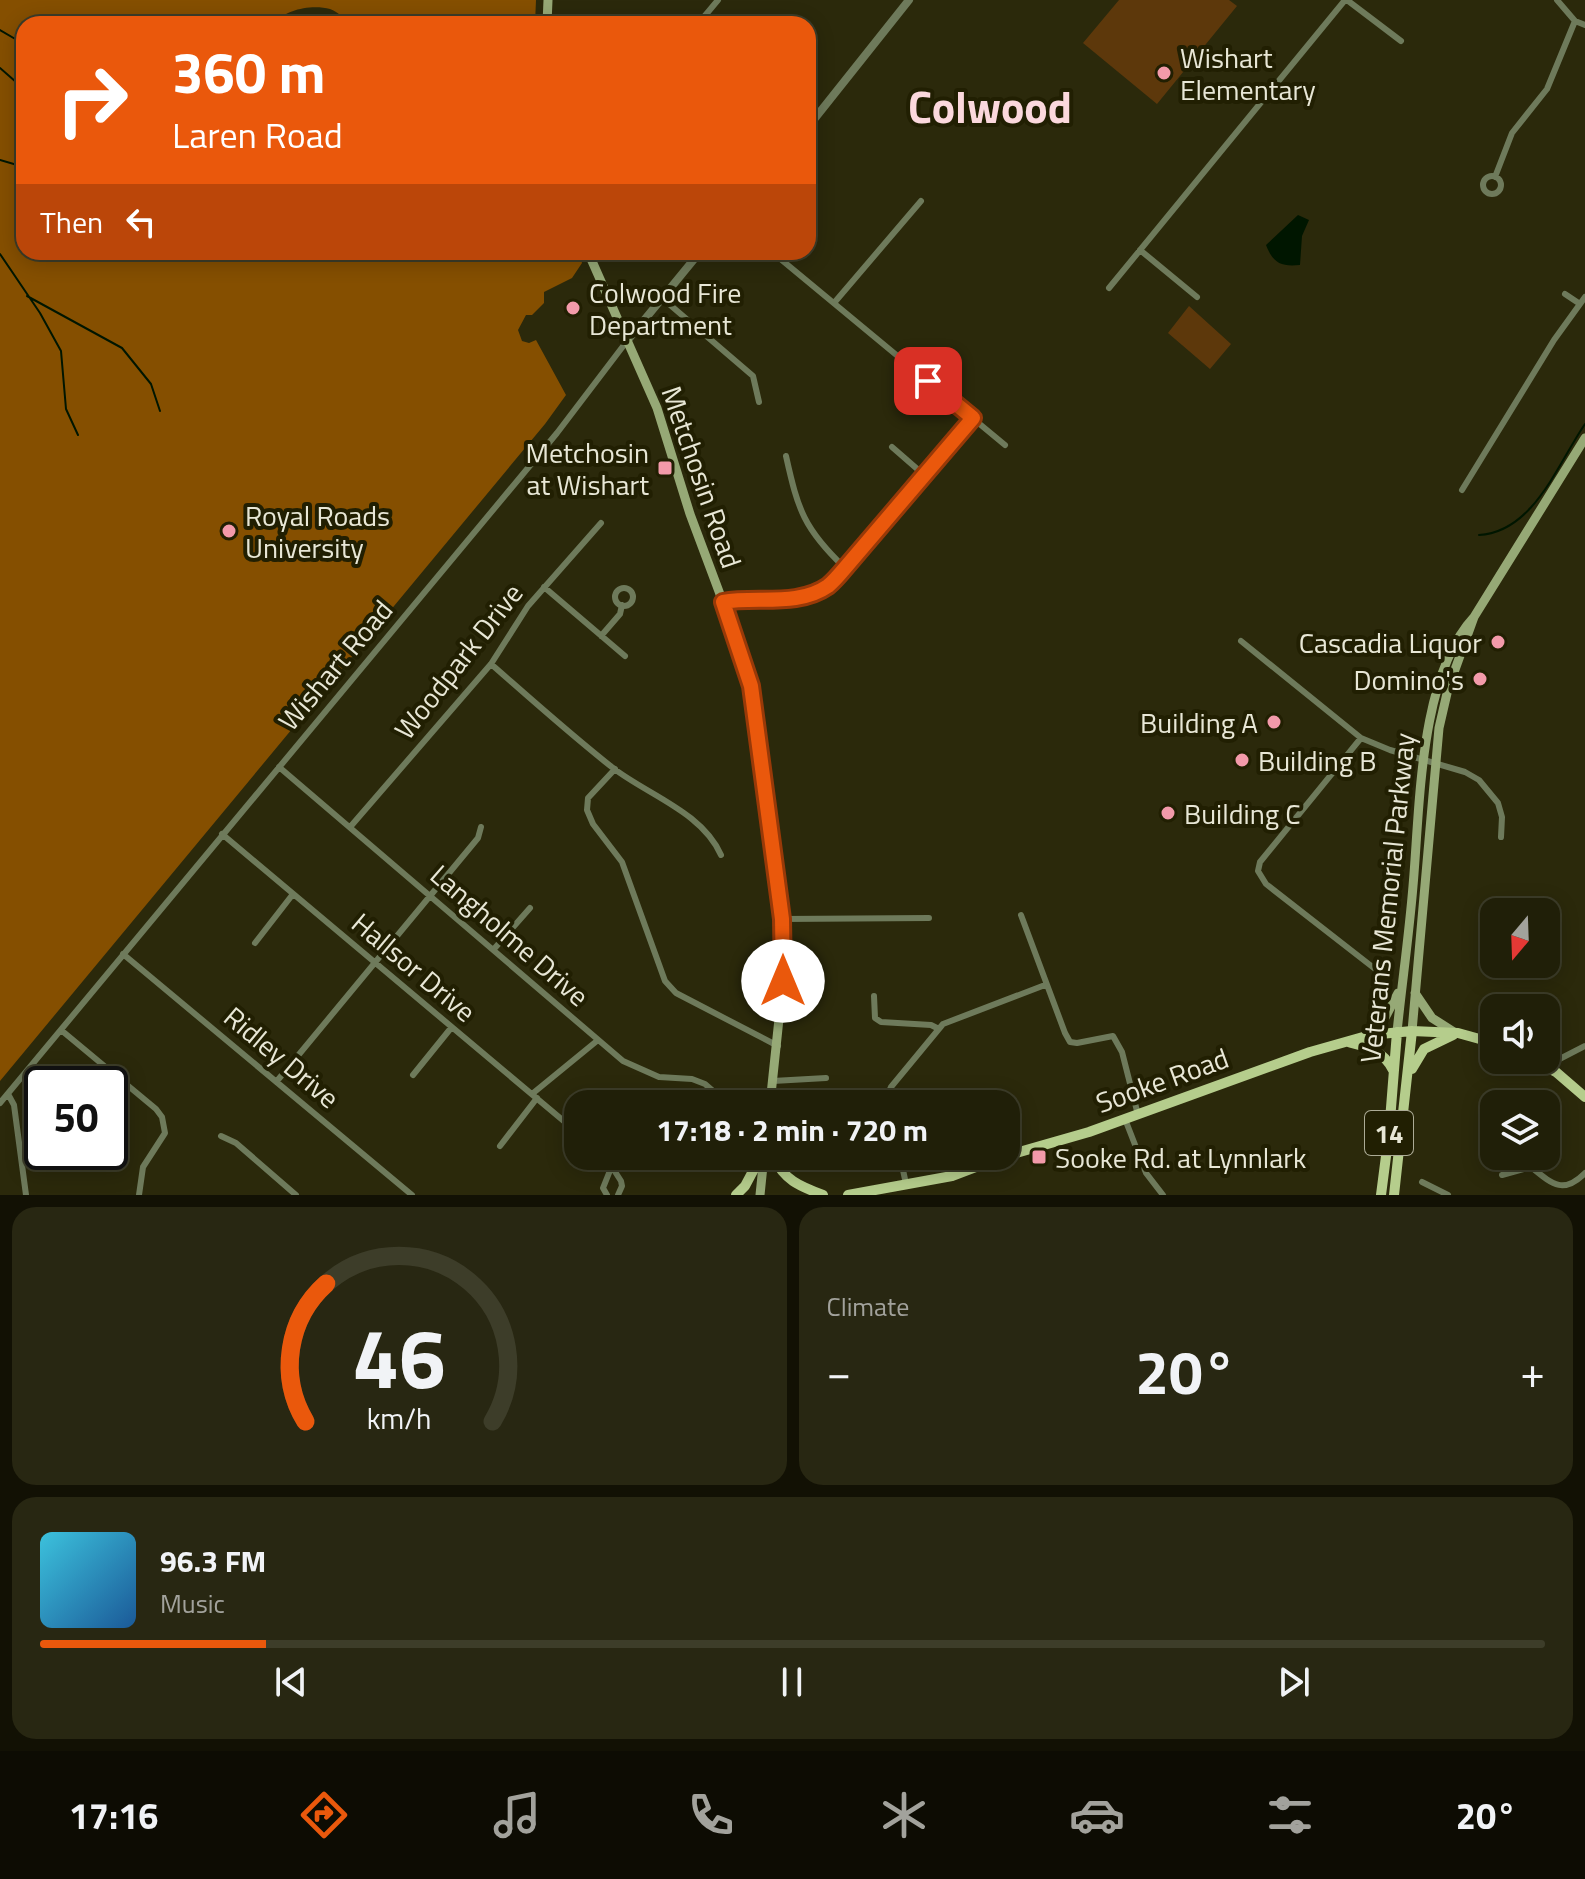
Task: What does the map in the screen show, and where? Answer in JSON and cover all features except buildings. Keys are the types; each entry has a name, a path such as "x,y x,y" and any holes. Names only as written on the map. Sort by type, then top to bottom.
{"main road":[{"name":"Metchosin Road","path":"592,260 657,408 690,514 751,686 782,919 783,981 772,1090"},
{"name":"Veterans Memorial Parkway","path":"1381,1195 1401,986 1430,762 1443,708 1474,617 1585,438"},
{"name":"Veterans Memorial Parkway","path":"1394,1195 1412,1031 1430,762"},
{"path":"1370,1035 1391,1008 1401,986"},
{"path":"1414,990 1432,1018 1458,1033"},
{"name":"Sooke Road","path":"848,1195 876,1193 952,1176 1370,1035 1412,1031 1458,1033 1480,1039"},
{"path":"1407,1086 1414,1063 1424,1049 1458,1033"},
{"path":"1346,1042 1370,1047 1380,1053 1394,1072"},
{"path":"1556,1074 1585,1097"},
{"path":"736,1195 755,1170"},
{"path":"760,1195 762,1170"},
{"path":"783,1170 791,1182 823,1195"}],"street":[{"path":"705,16 718,0"},
{"path":"816,117 909,0"},
{"path":"1109,288 1346,0 1401,41"},
{"path":"1557,0 1575,21 1585,25"},
{"path":"1495,177 1507,142 1547,89 1575,21"},
{"path":"834,303 921,201"},
{"path":"1140,250 1197,297"},
{"name":"Wishart Road","path":"0,1103 557,433 693,260"},
{"path":"782,260 1005,445"},
{"path":"1565,294 1580,304"},
{"path":"1462,490 1554,340 1585,297"},
{"path":"662,298 753,376 759,402"},
{"path":"723,602 789,599 828,586 973,418"},
{"path":"892,447 923,474"},
{"path":"786,456 797,503 806,523 820,544 845,568"},
{"name":"Woodpark Drive","path":"351,826 491,664 528,606 601,523"},
{"path":"544,587 625,656"},
{"path":"601,636 620,614 622,605"},
{"path":"1241,641 1361,738 1465,772 1485,784 1501,811 1501,837"},
{"path":"491,664 615,769 689,819 715,841 721,855"},
{"path":"1361,738 1260,862 1258,871 1266,884 1379,972"},
{"name":"Langholme Drive","path":"279,767 598,1040 641,1071 659,1077 692,1079 712,1090"},
{"path":"615,769 588,798 587,810 593,824 622,862 665,981 676,993 778,1046"},
{"path":"277,1081 478,838 481,827"},
{"name":"Hallsor Drive","path":"222,834 564,1121"},
{"path":"255,943 293,894"},
{"path":"494,949 530,908"},
{"path":"1021,915 1045,985 1070,1042 1113,1036 1118,1043 1138,1115"},
{"path":"782,919 929,918"},
{"name":"Ridley Drive","path":"123,954 412,1195"},
{"path":"890,1090 949,1021 1045,985"},
{"path":"874,996 875,1018 881,1022 931,1025 939,1029"},
{"path":"413,1075 451,1028"},
{"path":"61,1030 162,1117 165,1133 143,1167 139,1195"},
{"path":"500,1146 535,1096 598,1040"},
{"path":"1560,1059 1585,1046"},
{"path":"773,1081 826,1078"},
{"path":"8,1094 14,1105 26,1195"},
{"path":"1125,1119 1146,1173 1163,1195"},
{"path":"221,1136 236,1143 296,1195"},
{"path":"607,1195 603,1188 610,1170"},
{"path":"613,1170 621,1181 618,1195"},
{"path":"903,1170 906,1184"},
{"path":"1502,1175 1520,1170"},
{"path":"1535,1170 1553,1185 1562,1188 1577,1182 1585,1173"},
{"path":"1422,1182 1448,1195"}],"shaded area":[{"name":"Royal Roads University","path":"0,0 536,0 535,16 342,16 333,10 316,7 292,11 284,16 16,16 16,260 581,260 582,263 572,278 544,292 544,303 532,315 526,315 518,330 522,341 529,343 536,340 566,395 0,1081"},
{"name":"Wishart Elementary","path":"1119,0 1229,0 1237,6 1157,104 1083,43"},
{"path":"1298,215 1309,220 1302,236 1300,265 1283,264 1275,260 1266,245"},
{"path":"1189,306 1231,344 1210,369 1168,333"}],"waterway":[{"path":"0,30 16,39"},
{"path":"0,68 16,82"},
{"path":"0,160 16,165"},
{"path":"0,254 40,313 61,351 66,409 78,435"},
{"path":"27,296 122,348 151,384 160,411"},
{"path":"1479,535 1498,531 1530,509 1585,424"}],"place":[{"name":"Wishart Elementary","path":"1164,73"},
{"name":"Colwood Fire Department","path":"573,308"},
{"name":"Metchosin at Wishart","path":"665,468"},
{"name":"Royal Roads University","path":"229,531"},
{"name":"Cascadia Liquor","path":"1498,642"},
{"name":"Domino's","path":"1480,679"},
{"name":"Building A","path":"1274,722"},
{"name":"Building B","path":"1242,760"},
{"name":"Building C","path":"1168,813"},
{"name":"Sooke Rd. at Lynnlark","path":"1039,1157"}],"district":[{"name":"Colwood","path":"990,106"}],"route":[{"path":"783,981 782,919 751,686 723,602 789,599 811,594 828,586 845,568 973,418 928,381"}]}
